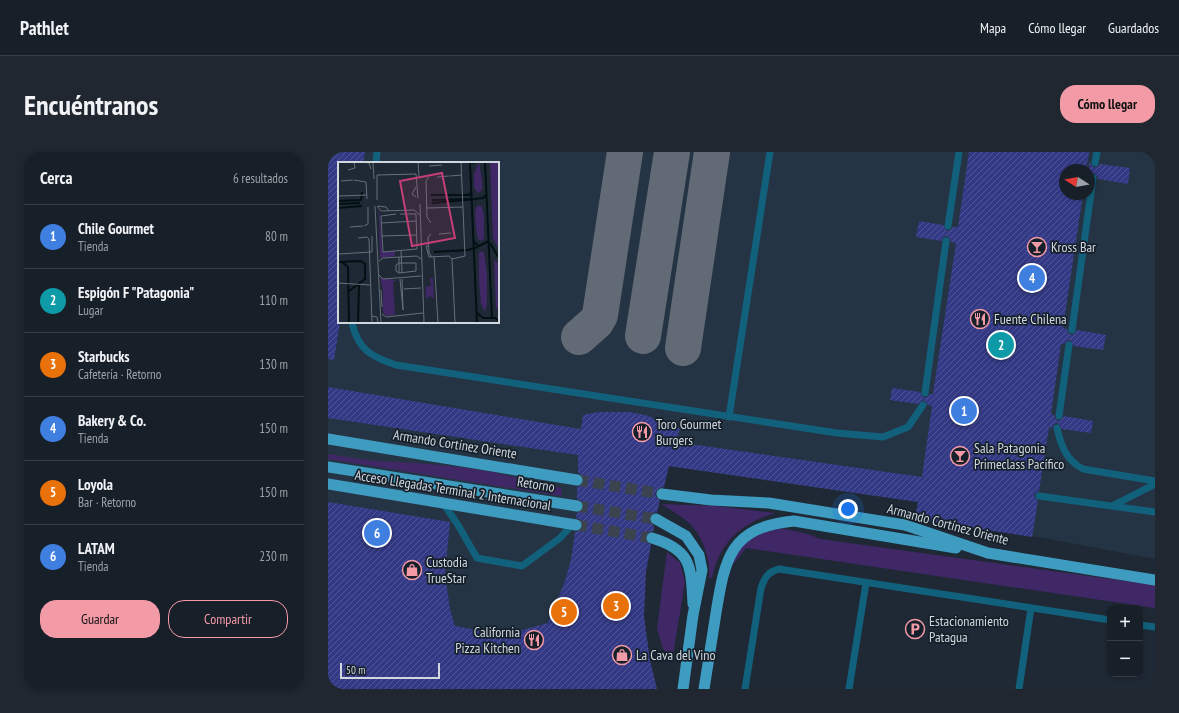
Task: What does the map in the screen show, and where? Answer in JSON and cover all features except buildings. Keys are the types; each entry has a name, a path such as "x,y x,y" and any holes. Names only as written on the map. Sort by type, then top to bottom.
{"highway":[{"name":"Armando Cortínez Oriente","path":"328,439 577,480"},
{"name":"Retorno","path":"328,467 577,506"},
{"name":"Acceso Llegadas Terminal 2 Internacional","path":"328,484 574,525"},
{"name":"Armando Cortínez Oriente","path":"662,494 711,500 769,503 905,525 988,553 1155,580"},
{"path":"656,519 686,536 699,555 702,570 693,615 683,689"},
{"path":"704,689 722,578 728,558 749,534 760,528 772,523 794,522 988,553"},
{"path":"652,538 665,542 678,549 688,563 691,573 693,615"}],"lane":[{"path":"376,162 377,152"},
{"path":"729,418 770,152"},
{"path":"948,226 959,152"},
{"path":"1096,163 1097,152"},
{"path":"1072,330 1090,200"},
{"path":"925,393 946,241"},
{"path":"352,323 354,332 361,346 375,358 396,365 837,434 883,437 908,427 923,404"},
{"path":"1059,416 1069,345"},
{"path":"1057,428 1063,450 1079,467 1091,471 1155,481"},
{"path":"1113,506 1155,484"},
{"path":"1038,496 1155,512"},
{"path":"443,503 477,558 522,566 560,538 574,525"},
{"path":"746,689 761,588 764,579 770,572 779,569 1107,620"},
{"path":"849,689 866,583"},
{"path":"1019,689 1031,608"},
{"path":"1143,625 1155,627"}],"shaded area":[{"path":"328,152 1155,152 1155,559 1044,538 915,519 918,502 669,466 659,505 646,570 644,616 650,661 657,689 328,689"},
{"path":"328,454 375,461 417,463 492,472 562,488 561,496 328,459"},
{"path":"661,504 716,506 775,513 752,522 733,536 720,554 712,578 709,578 708,559 703,544 695,529 684,519"},
{"path":"780,528 808,534 820,539 1155,585 1155,608 1143,606 1143,605 1135,605 746,548 731,567 727,566 743,544 754,536"},
{"path":"667,552 680,563 685,582 673,655 667,653 663,649 657,628"}],"taxiway":[{"path":"579,337 596,322 600,315 625,152"},
{"path":"643,336 672,152"},
{"path":"683,348 712,152"}],"tunnel":[{"path":"577,480 662,494"},
{"path":"577,506 656,519"},
{"path":"576,525 652,538"}],"place":[{"name":"Kross Bar","path":"1037,247"},
{"name":"Bakery & Co.","path":"1032,278"},
{"name":"Fuente Chilena","path":"980,319"},
{"name":"Espigón F \"Patagonia\"","path":"1001,345"},
{"name":"Chile Gourmet","path":"964,411"},
{"name":"Toro Gourmet Burgers","path":"642,432"},
{"name":"Sala Patagonia Primeclass Pacífico","path":"960,456"},
{"name":"LATAM","path":"377,533"},
{"name":"Custodia TrueStar","path":"412,570"},
{"name":"Starbucks","path":"616,606"},
{"name":"Loyola","path":"564,612"},
{"name":"Estacionamiento Patagua","path":"915,629"},
{"name":"California Pizza Kitchen","path":"534,640"},
{"name":"La Cava del Vino","path":"622,655"}]}
